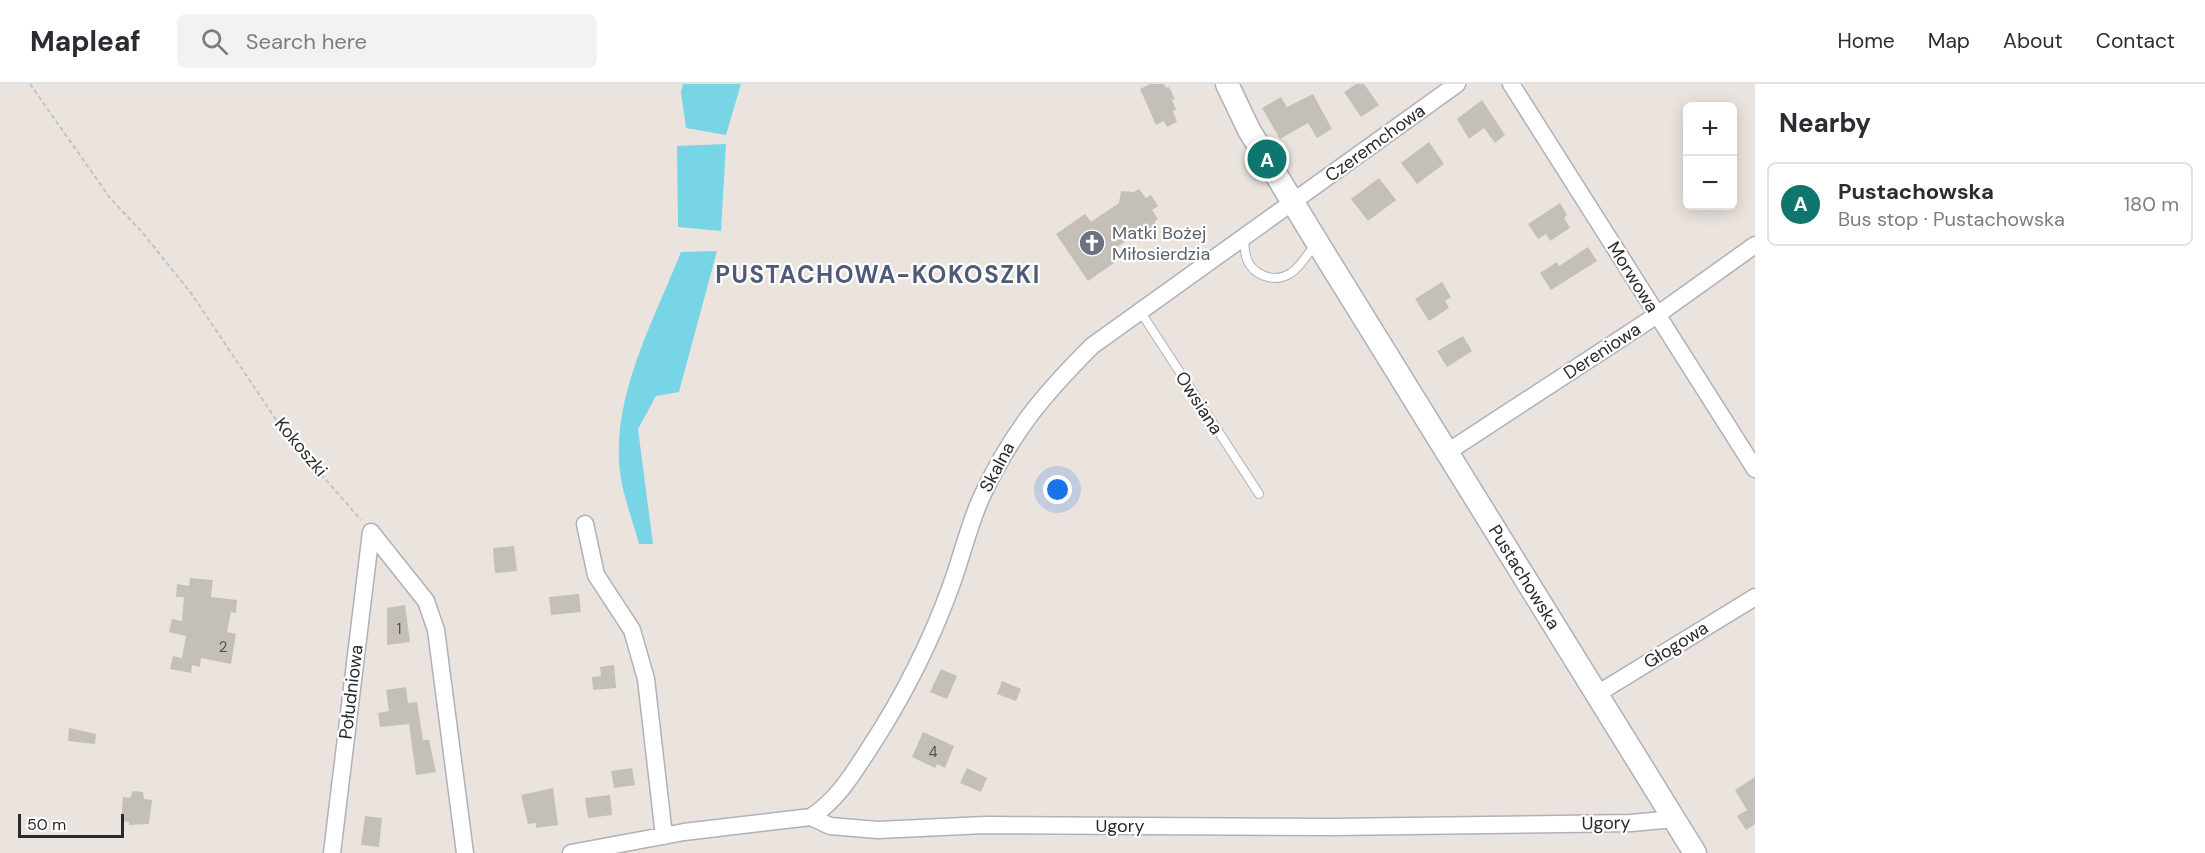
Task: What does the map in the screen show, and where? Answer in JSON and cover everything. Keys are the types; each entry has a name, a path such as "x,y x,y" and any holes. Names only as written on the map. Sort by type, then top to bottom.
{"street":[{"name":"Pustachowska","path":"1227,84 1249,130 1293,203 1695,853"},
{"name":"Czeremchowa","path":"1293,203 1457,84"},
{"name":"Morwowa","path":"1511,84 1755,469"},
{"name":"Skalna","path":"811,817 831,804 889,718 922,657 950,588 981,498 1012,438 1048,389 1092,346 1293,203"},
{"name":"Dereniowa","path":"1446,453 1657,315 1755,245"},
{"path":"585,524 596,575 632,630 646,679 664,836"},
{"name":"Południowa","path":"332,853 371,532"},
{"path":"371,532 426,601 436,630 465,853"},
{"name":"Głogowa","path":"1597,694 1755,597"},
{"name":"Ugory","path":"571,853 664,836 811,817 830,826 878,830 985,825 1332,827 1632,824 1674,819"}],"lane":[{"path":"1244,236 1246,256 1252,268 1261,275 1276,278 1290,274 1317,242"},
{"name":"Owsiana","path":"1140,311 1259,495"}],"path":[{"name":"Kokoszki","path":"30,84 110,198 142,232 191,293 285,433 334,485 371,532"}],"water":[{"path":"683,84 741,84 726,135 686,128 681,92"},
{"path":"726,144 721,231 678,227 677,146"},
{"path":"717,251 679,392 656,396 638,429 653,544 639,544 620,472 619,444 628,387 647,332 681,252"}],"building":[{"path":"1150,84 1164,84 1166,88 1169,87 1175,99 1172,100 1177,122 1167,127 1164,121 1156,125 1140,89"},
{"path":"1356,84 1364,84 1379,105 1361,117 1344,92"},
{"path":"1313,94 1332,129 1317,138 1308,123 1280,139 1262,108 1281,97 1287,107"},
{"path":"1482,100 1505,135 1495,143 1484,128 1469,139 1457,119"},
{"path":"1429,142 1444,164 1417,184 1401,163"},
{"path":"1379,178 1396,200 1368,221 1351,199"},
{"name":"Matki Bożej Miłosierdzia","path":"1139,189 1146,198 1151,195 1158,206 1152,210 1158,219 1155,221 1153,235 1138,233 1111,251 1117,261 1088,281 1056,234 1085,214 1091,222 1119,203 1121,191 1134,192"},
{"path":"1560,203 1567,215 1564,218 1570,228 1550,241 1546,234 1538,239 1528,224"},
{"path":"1588,247 1597,261 1551,290 1540,273 1557,262 1559,266"},
{"path":"1442,282 1451,297 1445,301 1449,308 1429,321 1415,299"},
{"path":"1463,336 1472,351 1447,367 1437,351"},
{"path":"514,546 517,571 495,573 493,548"},
{"path":"190,578 213,580 211,597 237,600 236,613 231,612 227,632 236,634 231,664 201,658 200,667 192,665 191,673 170,669 173,656 182,658 186,636 169,632 172,619 182,621 184,597 176,597 177,584 189,586"},
{"path":"579,594 581,612 551,615 549,597"},
{"path":"405,605 410,642 387,645 387,608"},
{"path":"614,665 616,688 593,690 592,677 601,676 600,667"},
{"path":"941,669 957,676 947,699 930,692"},
{"path":"1002,681 1021,689 1016,701 997,694"},
{"path":"406,687 408,703 417,702 423,740 429,740 436,772 416,775 409,724 380,727 378,713 389,711 386,690"},
{"path":"69,728 96,734 95,744 68,741"},
{"path":"923,732 954,746 945,768 937,764 935,768 912,757"},
{"path":"632,768 635,785 614,788 611,771"},
{"path":"967,768 987,778 981,792 960,783"},
{"path":"1755,777 1755,824 1746,830 1737,816 1747,810 1735,790"},
{"path":"553,788 558,825 536,828 536,823 528,824 521,795"},
{"path":"133,791 143,792 144,799 152,800 149,824 129,825 129,822 121,821 123,797 130,798"},
{"path":"610,795 612,815 588,818 585,798"},
{"path":"365,816 382,818 379,847 361,845"}],"place":[{"name":"Pustachowska","path":"1267,159"},
{"name":"Matki Bożej Miłosierdzia","path":"1092,243"}],"district":[{"name":"PUSTACHOWA-KOKOSZKI","path":"878,274"}]}
